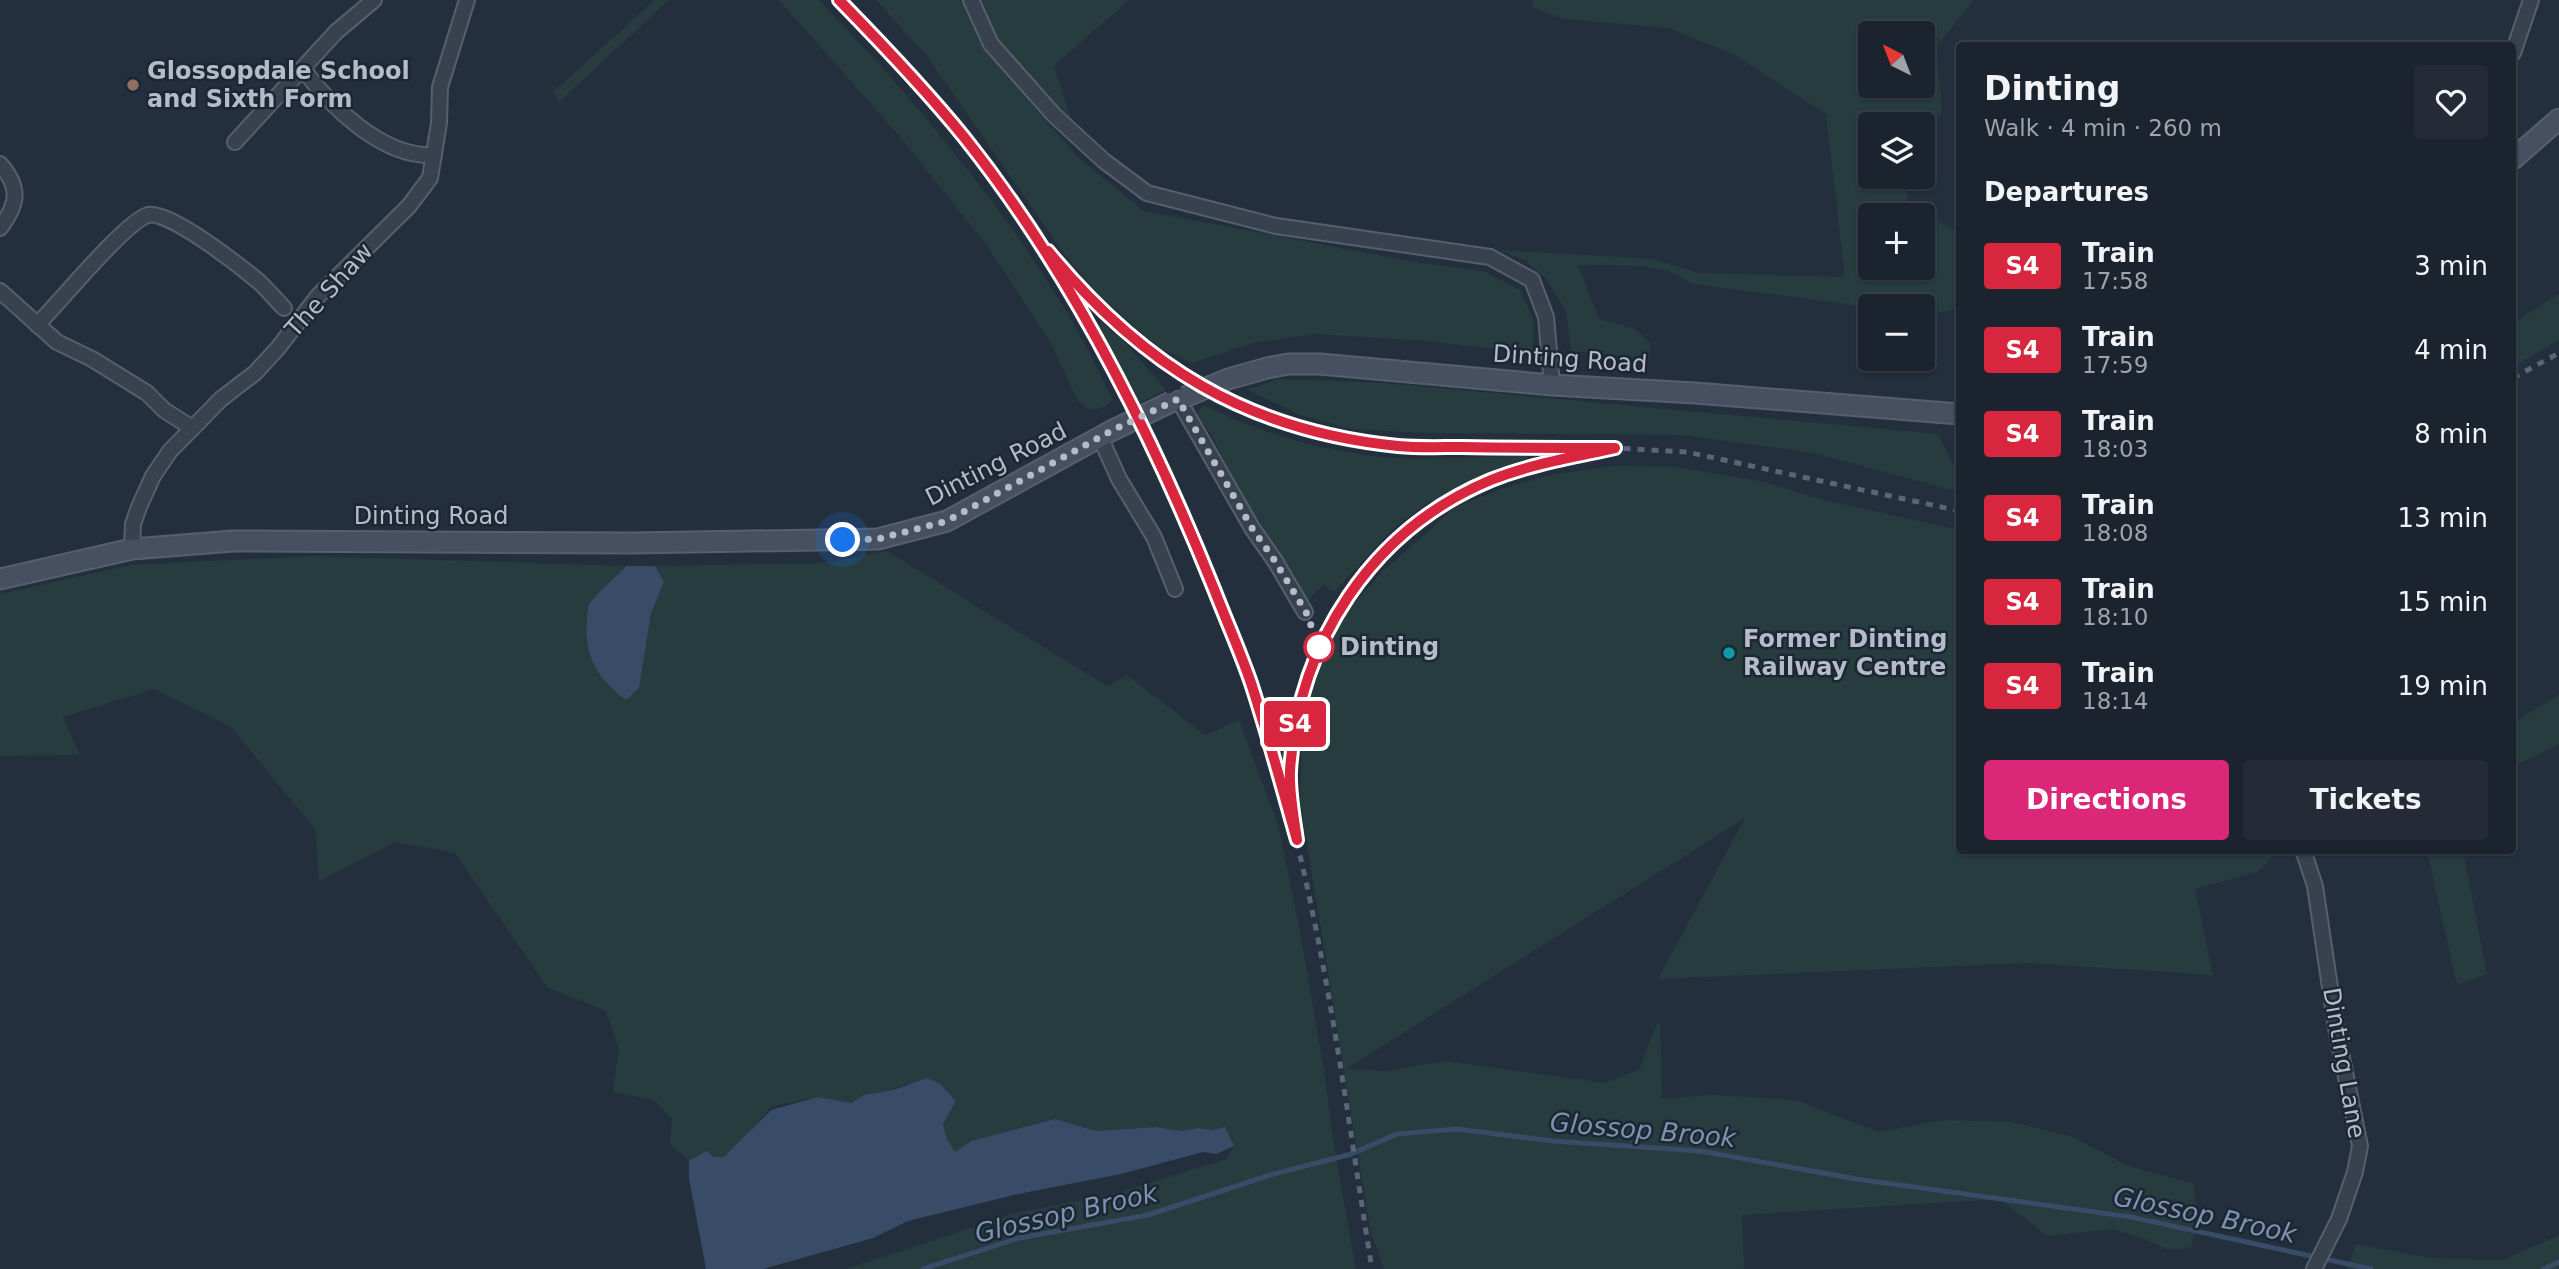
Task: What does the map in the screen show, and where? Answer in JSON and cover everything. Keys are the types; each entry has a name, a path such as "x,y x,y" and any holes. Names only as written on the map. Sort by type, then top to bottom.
{"street":[{"path":"235,142 336,32 374,0"},
{"name":"The Shaw","path":"132,550 133,524 153,476 170,451 221,399 255,373 318,296 409,206 430,178 439,123 440,88 467,0"},
{"path":"971,0 991,44 1054,115 1104,161 1147,193 1276,226 1490,257 1532,280 1546,317 1552,384"},
{"path":"2516,44 2531,0"},
{"path":"303,69 337,109 367,132 399,150 418,156 434,155"},
{"path":"2516,156 2559,119"},
{"path":"0,164 7,172 16,196 11,214 0,228"},
{"path":"37,325 120,237 144,216 153,214 167,218 202,239 258,281 284,308"},
{"path":"0,290 57,342 92,359 147,393 164,410 192,428"},
{"name":"Dinting Road","path":"0,579 132,550 233,541 632,543 878,539 947,521 1107,433 1178,399 1228,379 1288,364 1321,364 1956,414"},
{"path":"1178,399 1252,528 1306,612"},
{"path":"1107,433 1119,479 1154,537 1175,589"},
{"name":"Dinting Lane","path":"2304,854 2315,886 2336,1028 2360,1146 2355,1172 2332,1232 2314,1269"}],"green space":[{"path":"655,0 669,0 559,102 553,92"},
{"path":"779,0 819,0 885,71 947,144 1006,221 1067,313 1113,400 1105,407 1090,410 1077,400 1052,345 988,247 900,137"},
{"path":"876,0 1129,0 1054,66 1071,119 1028,101 1081,160 1144,211 1420,263 1484,271 1520,290 1533,319 1533,353 1426,341 1315,334 1254,343 1192,363 1156,346 1095,291 1062,251 927,56"},
{"path":"1532,0 1974,0 1936,47 1942,112 1935,120 1935,112 1858,112 1858,189 1907,189 1907,203 1858,203 1858,280 1935,280 1935,219 1956,231 1956,309 1935,313 1935,294 1858,294 1858,307 1693,284 1669,271 1646,266 1578,265 1599,319 1635,329 1651,344 1649,359 1571,351 1566,311 1547,280 1526,261 1499,250 1652,259 1699,273 1845,277 1826,114 1735,55 1668,28 1563,19 1534,8"},
{"path":"2559,294 2559,340 2516,365 2516,321"},
{"path":"1102,322 1127,345 1166,390 1140,403 1097,327"},
{"path":"1279,379 1384,383 1938,434 1952,463 1956,465 1956,491 1814,453 1682,435 1424,433 1352,429 1300,415 1247,390"},
{"path":"1204,405 1272,433 1344,452 1410,459 1527,456 1530,462 1496,473 1434,506 1430,501 1395,527 1334,592 1323,585 1308,601 1278,549 1238,490 1212,436 1197,414"},
{"path":"1613,466 1675,467 1764,482 1823,500 1956,529 1956,854 2275,854 2259,871 2195,889 2213,975 2030,963 1658,979 1745,818 1346,1069 1389,1071 1444,1061 1605,1083 1640,1069 1660,1020 1662,1099 1712,1095 1796,1100 1878,1132 1943,1120 2011,1122 2070,1136 2129,1166 2194,1184 2198,1222 2191,1247 2168,1250 2113,1229 2047,1236 2000,1199 1742,1215 1744,1269 1384,1269 1370,1229 1300,801 1302,726 1324,655 1348,610 1381,573 1454,508 1501,489 1551,475"},
{"path":"887,551 1107,686 1127,675 1205,735 1239,720 1278,825 1299,926 1356,1269 846,1269 1012,1214 1120,1192 1226,1159 1234,1146 1225,1127 1181,1131 1155,1127 1096,1131 1055,1119 971,1141 955,1153 943,1124 956,1101 909,1083 851,1103 818,1097 771,1107 726,1160 696,1156 689,1161 670,1144 672,1119 654,1100 613,1092 619,1049 606,1011 547,987 455,853 396,842 319,881 315,829 230,726 154,689 63,717 80,755 0,756 0,594 131,565 313,556 626,566 622,571 646,638 651,613 664,582 655,566 823,563"},
{"path":"2559,695 2559,744 2516,766 2516,721"},
{"path":"1267,719 1291,720 1285,780"},
{"path":"2428,854 2464,854 2487,974 2457,985"},
{"path":"2559,1235 2559,1269 2347,1269 2356,1244 2430,1258 2503,1260"}],"water":[{"path":"626,566 655,566 664,582 651,613 639,688 626,700 608,684 595,667 588,646 587,614 595,597"},
{"path":"927,1078 940,1084 956,1101 943,1124 947,1139 955,1152 971,1141 1055,1119 1096,1131 1155,1127 1181,1131 1225,1127 1234,1146 1216,1154 1203,1152 1121,1174 1018,1194 908,1221 873,1238 763,1269 706,1269 689,1178 689,1161 706,1151 713,1157 724,1157 771,1110 818,1097 851,1103 864,1095 893,1090"}],"waterway":[{"name":"Glossop Brook","path":"923,1269 1019,1238 1148,1215 1270,1175 1351,1154 1397,1134 1457,1129 1553,1141 1701,1151 1856,1179 2131,1217 2371,1269"},
{"name":"Glossop Brook","path":"2544,1269 2559,1262"}],"railway":[{"path":"839,0 897,60 965,138 1033,234 1103,314 1177,372 1248,410 1323,435 1400,447 1615,448 1687,452 1956,510"},
{"path":"1059,276 1097,341 1167,479 1229,623 1255,696 1278,769 1320,949 1372,1269"},
{"path":"2516,376 2559,353"},
{"path":"1291,795 1292,751 1299,707 1312,665 1330,626 1354,589 1382,555 1414,525 1467,491 1517,471 1587,454"}],"train":[{"name":"S4","path":"839,0 897,60 965,138 1033,234 1088,324 1164,471 1195,540 1250,679 1297,840 1290,773 1295,726 1303,688 1321,642 1336,614 1370,567 1392,545 1451,500 1492,480 1532,466 1615,448 1400,447 1323,435 1248,411 1177,372 1130,336 1103,314 1048,251"}],"place":[{"name":"Glossopdale School and Sixth Form","path":"133,85"},
{"name":"Dinting","path":"1319,647"},
{"name":"Former Dinting Railway Centre","path":"1729,653"}],"route":[{"path":"843,540 878,539 947,521 1113,430 1178,399 1252,528 1306,612 1319,647"}]}
